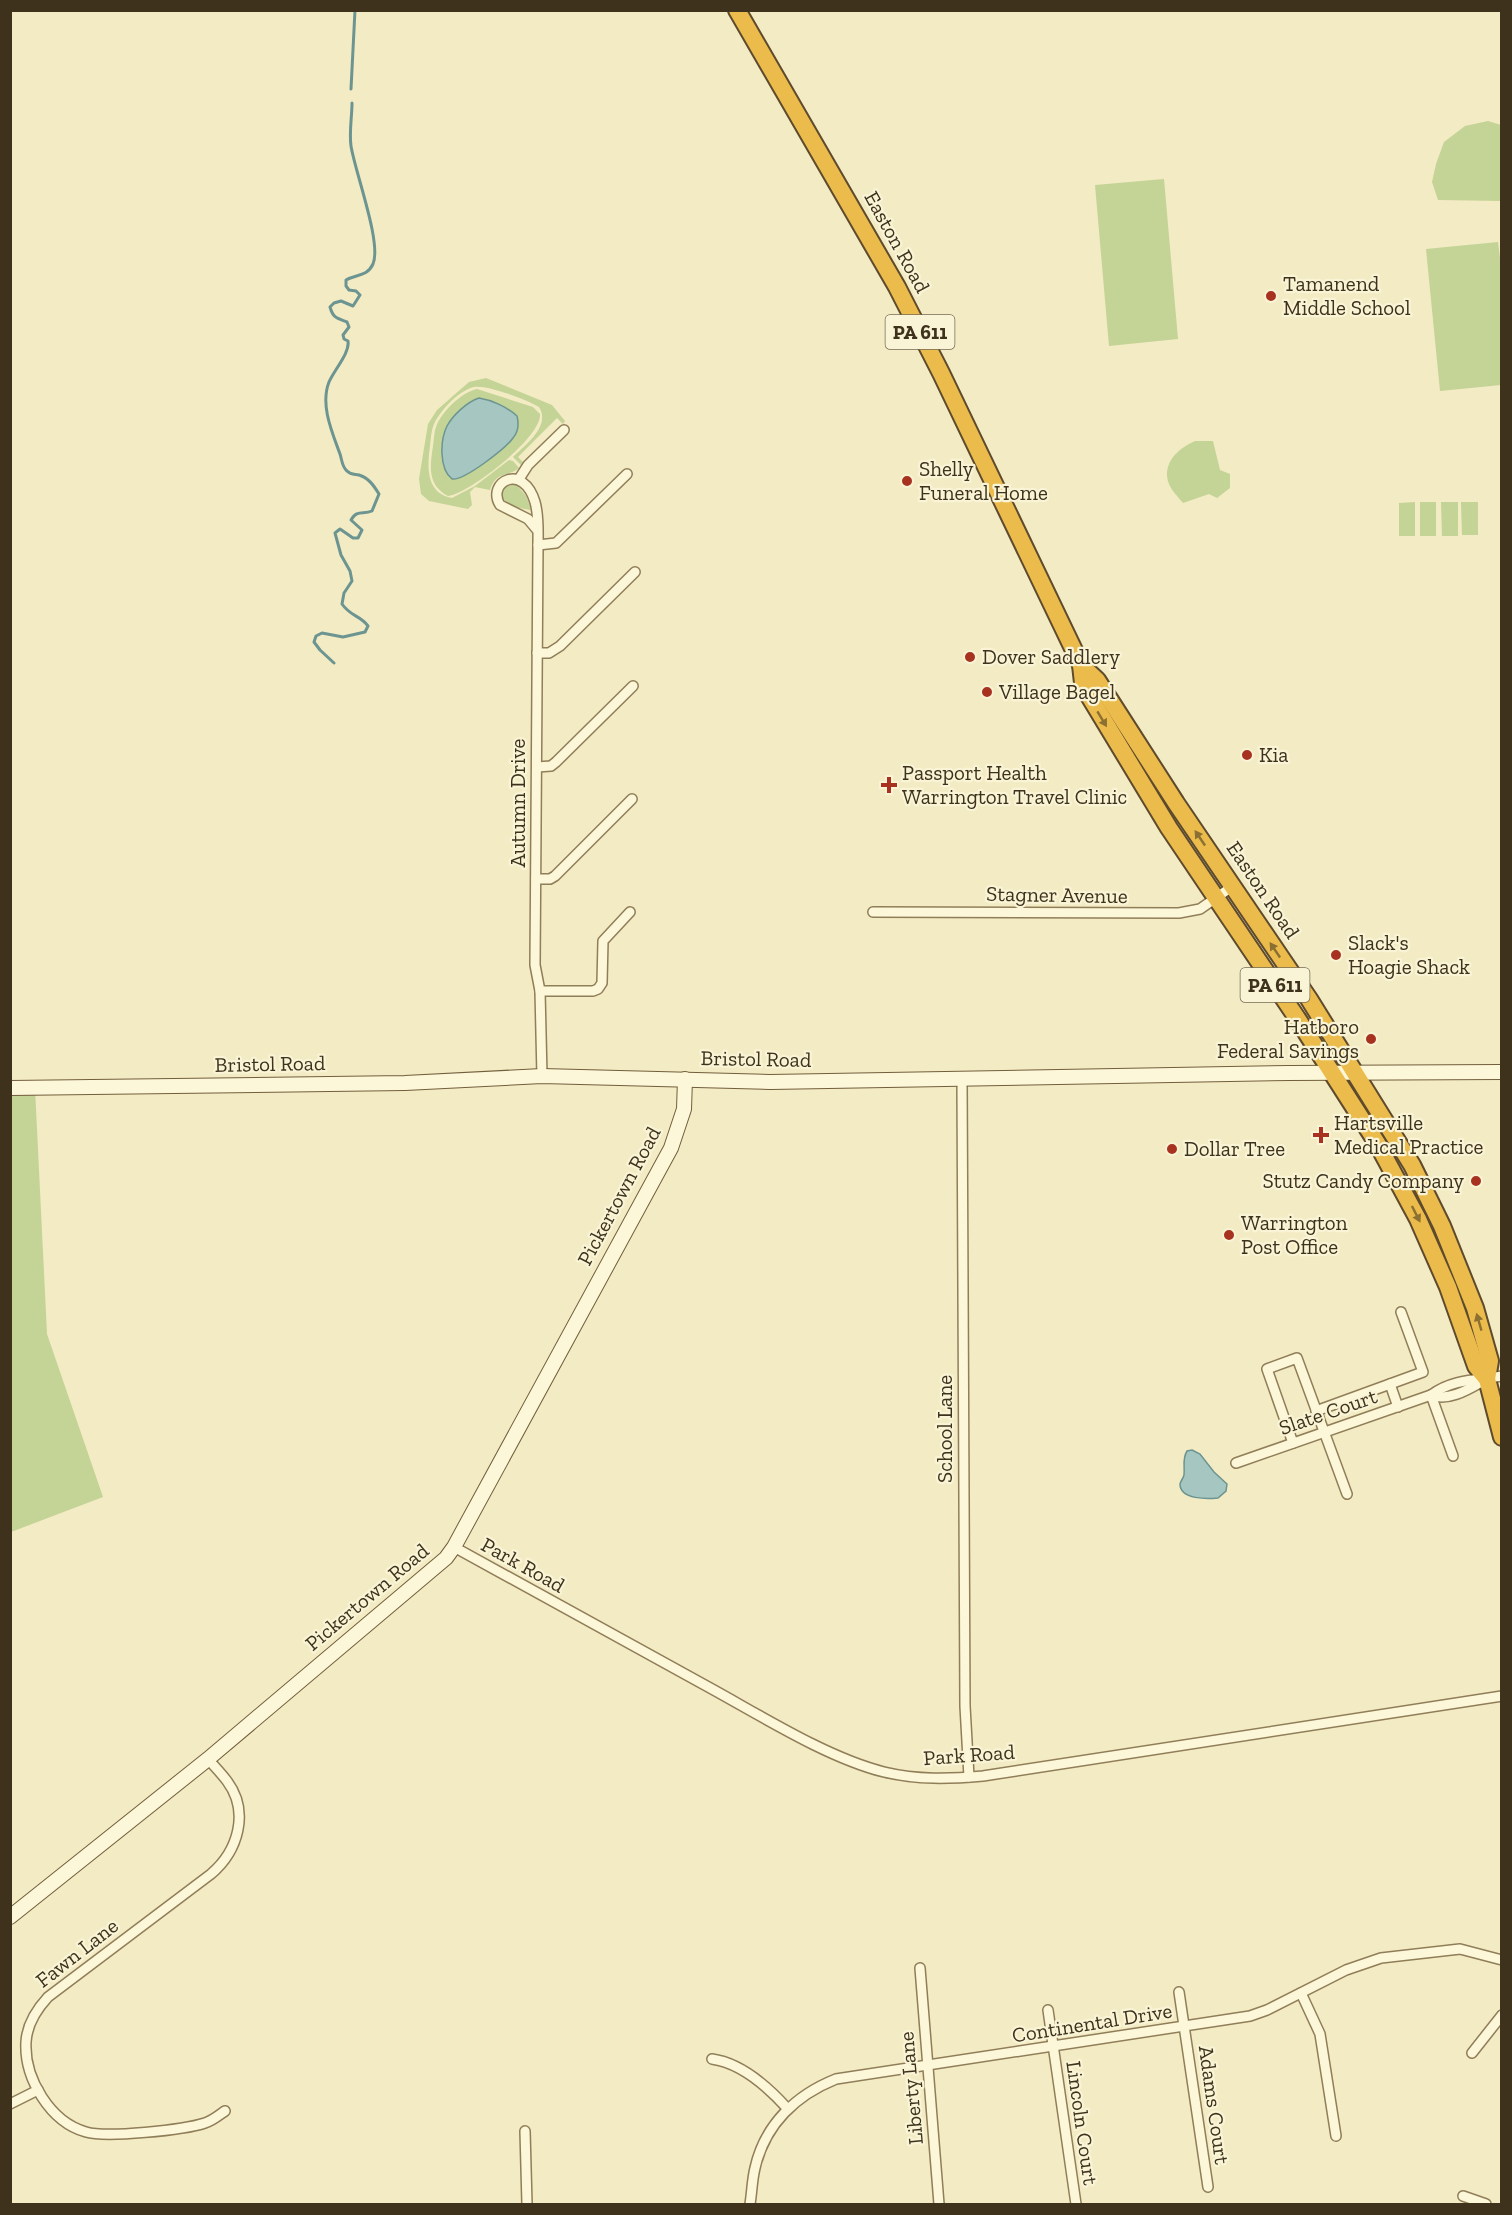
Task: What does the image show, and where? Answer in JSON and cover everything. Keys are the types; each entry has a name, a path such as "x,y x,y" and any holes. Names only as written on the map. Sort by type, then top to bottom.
{"highway":[{"name":"Easton Road","path":"736,10 897,287 946,383 1081,665 1088,694 1169,828 1217,897 1377,1143 1418,1219 1448,1287 1476,1366 1494,1377"},
{"name":"Easton Road","path":"1081,665 1097,680 1355,1073 1412,1165 1446,1235 1465,1281 1494,1377 1502,1437"}],"main road":[{"name":"Bristol Road","path":"10,1088 405,1083 542,1076 770,1082 1502,1072"},
{"name":"Pickertown Road","path":"10,1917 208,1760 446,1558 671,1148 684,1109 685,1079"}],"street":[{"path":"538,531 528,519 503,508 496,499 498,488 511,478 519,479 528,465 564,430"},
{"path":"538,545 556,543 627,474"},
{"name":"Autumn Drive","path":"519,479 535,500 538,531 535,965 540,991 542,1076"},
{"path":"537,653 549,652 559,647 634,572"},
{"path":"537,767 551,766 556,762 633,686"},
{"path":"536,879 550,879 555,876 632,800"},
{"name":"Stagner Avenue","path":"873,912 1179,913 1200,909 1233,886"},
{"path":"540,991 593,991 598,989 602,984 603,941 630,912"},
{"name":"School Lane","path":"962,1080 964,1706 969,1777"},
{"path":"1316,1411 1423,1372 1401,1312"},
{"path":"1293,1443 1267,1369 1298,1358 1347,1494"},
{"name":"Slate Court","path":"1236,1463 1431,1395 1444,1398 1494,1377"},
{"path":"1390,1384 1398,1407"},
{"path":"1431,1395 1453,1456"},
{"name":"Park Road","path":"454,1547 744,1707 838,1756 884,1772 921,1778 969,1777 1502,1696"},
{"name":"Fawn Lane","path":"208,1760 228,1782 237,1803 238,1832 228,1856 212,1874 48,1997 38,2007 31,2020 26,2042 27,2056 38,2090 61,2120 86,2132 99,2135 187,2128 207,2123 225,2111"},
{"name":"Continental Drive","path":"750,2205 758,2155 772,2128 787,2108 814,2088 836,2079 1250,2016 1267,2010 1346,1970 1381,1958 1460,1949 1502,1960"},
{"name":"Liberty Lane","path":"920,1968 939,2205"},
{"name":"Adams Court","path":"1179,1992 1208,2187"},
{"path":"1301,1993 1320,2034 1336,2136"},
{"name":"Lincoln Court","path":"1048,2010 1076,2205"},
{"path":"1472,2053 1502,2015"},
{"path":"712,2059 728,2063 746,2073 766,2087 787,2108"},
{"path":"10,2104 38,2090"},
{"path":"525,2131 527,2205"},
{"path":"1463,2196 1486,2205"}],"green space":[{"path":"1488,121 1501,125 1501,201 1438,200 1432,182 1444,142 1465,126"},
{"path":"1164,179 1178,339 1109,346 1095,185"},
{"path":"1498,242 1502,274 1501,385 1440,391 1426,249"},
{"path":"486,378 552,405 565,421 563,424 557,418 518,457 523,462 522,466 513,457 539,428 542,414 539,407 488,388 474,387 462,392 445,407 432,429 429,471 437,491 452,498 475,486 509,460 519,468 499,477 490,490 475,487 470,492 472,505 468,509 429,501 421,494 419,479 428,424 437,410 469,382"},
{"path":"477,389 533,407 540,414 538,424 518,449 487,475 458,493 448,496 441,492 433,481 431,461 435,429 442,415 453,404 465,394"},
{"path":"1195,441 1213,441 1220,470 1230,474 1230,488 1217,498 1209,494 1183,503 1170,486 1167,469 1178,452"},
{"path":"516,484 526,496 530,510 513,506 504,499 502,495 505,487"},
{"path":"1415,502 1415,536 1399,536 1399,503"},
{"path":"1420,502 1436,502 1436,536 1420,536"},
{"path":"1441,502 1458,502 1458,536 1442,536"},
{"path":"1461,502 1478,502 1478,535 1462,535"},
{"path":"11,1088 35,1088 47,1334 103,1497 11,1532"}],"water":[{"path":"479,398 499,404 517,416 517,430 509,443 494,456 466,475 452,479 445,468 442,454 447,426 457,413"},
{"path":"1192,1450 1200,1454 1227,1484 1226,1491 1218,1498 1189,1496 1181,1489 1185,1457 1187,1451"}],"waterway":[{"path":"351,89 355,10"},
{"path":"334,663 314,642 316,636 322,633 343,637 365,632 368,626 342,604 344,593 352,581 335,533 340,529 353,538 358,538 362,530 351,520 358,513 372,511 379,494 366,478 350,473 344,468 326,409 329,382 347,351 348,341 343,335 349,327 347,322 334,316 330,307 341,301 353,306 360,295 356,291 349,290 346,280 368,271 373,264 375,254 371,224 351,146 352,103"}],"place":[{"name":"Tamanend Middle School","path":"1271,296"},
{"name":"Shelly Funeral Home","path":"907,481"},
{"name":"Dover Saddlery","path":"970,657"},
{"name":"Village Bagel","path":"987,692"},
{"name":"Kia","path":"1247,755"},
{"name":"Passport Health Warrington Travel Clinic","path":"889,785"},
{"name":"Slack's Hoagie Shack","path":"1336,955"},
{"name":"Hatboro Federal Savings","path":"1371,1039"},
{"name":"Hartsville Medical Practice","path":"1321,1135"},
{"name":"Dollar Tree","path":"1172,1149"},
{"name":"Stutz Candy Company","path":"1476,1181"},
{"name":"Warrington Post Office","path":"1229,1235"}]}
